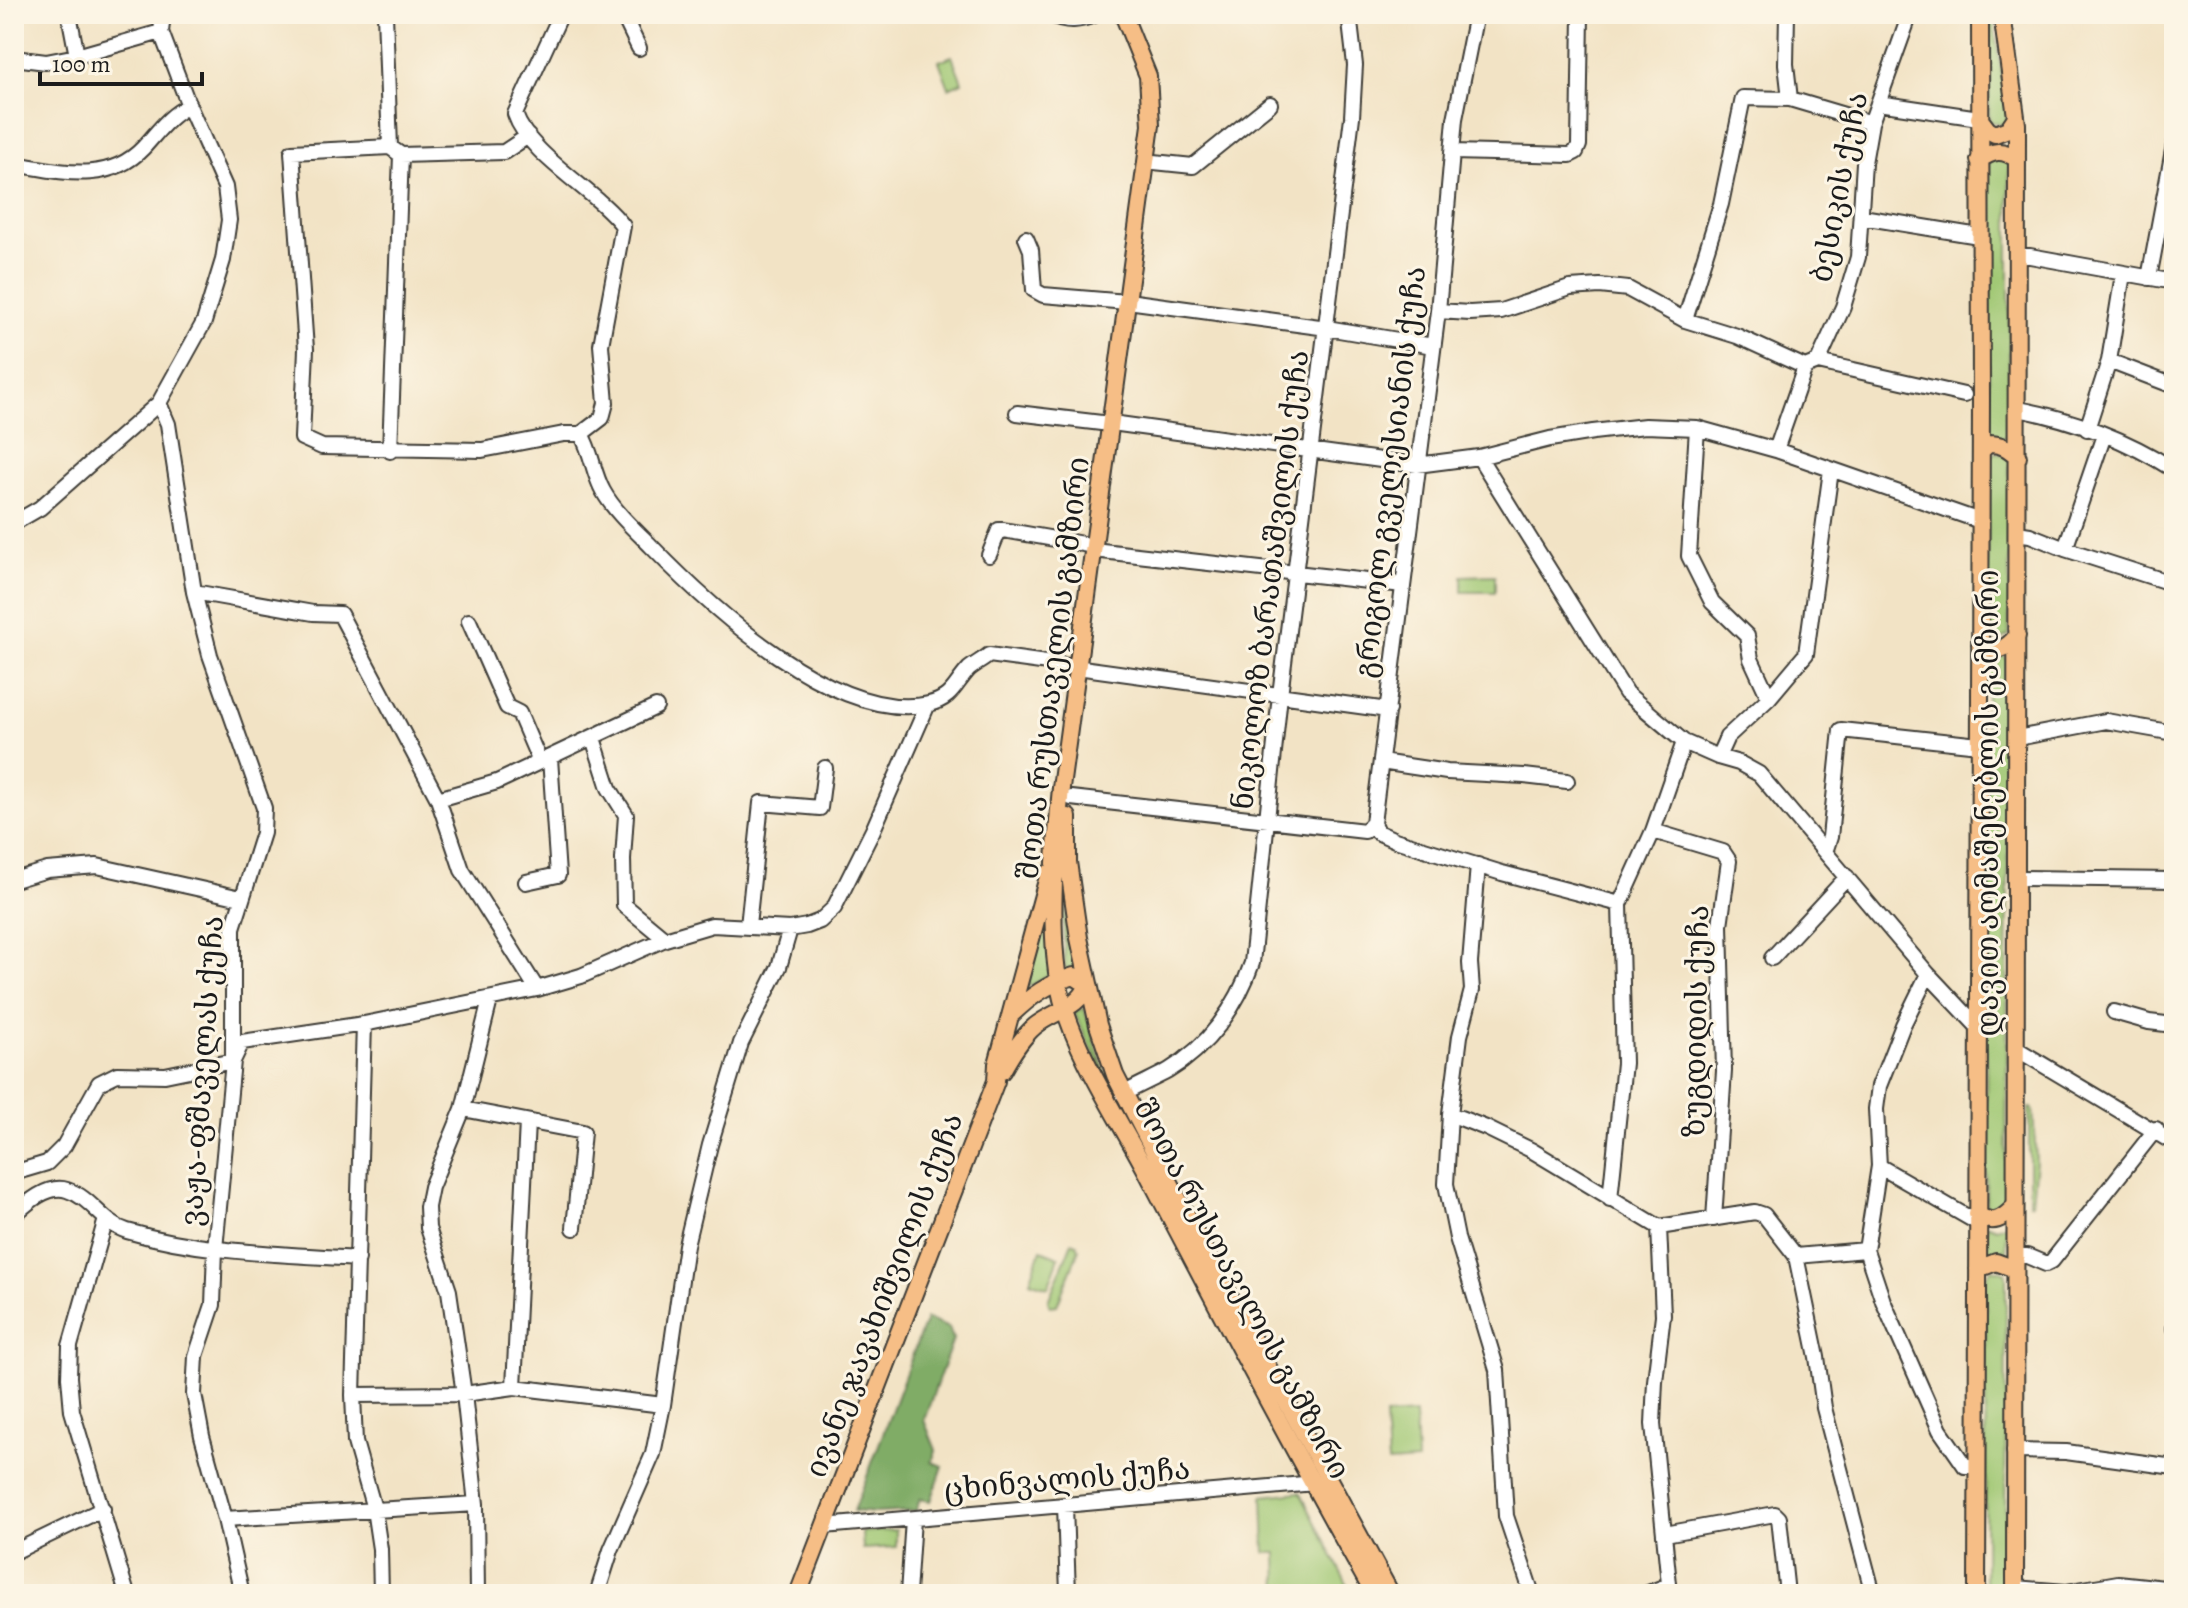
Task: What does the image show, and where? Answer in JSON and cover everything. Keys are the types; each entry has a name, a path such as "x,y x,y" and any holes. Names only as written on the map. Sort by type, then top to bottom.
{"main road":[{"name":"შოთა რუსთაველის გამზირი","path":"1123,14 1141,52 1152,99 1131,302"},
{"name":"შოთა რუსთაველის გამზირი","path":"1131,14 1148,54 1158,98 1159,121 1055,852 1059,980 1064,1008 1090,1065 1186,1250 1374,1594"},
{"name":"დავით აღმაშენებლის გამზირი","path":"1977,1594 1980,14"},
{"name":"დავით აღმაშენებლის გამზირი","path":"2002,14 2016,117 2017,159 2015,1591"},
{"path":"1979,118 1995,134 2008,129 2016,117"},
{"path":"1979,160 2000,151 2017,159"},
{"path":"1981,451 1988,444 1998,444 2018,457"},
{"path":"1980,644 1987,649 2007,648 2017,636"},
{"name":"შოთა რუსთაველის გამზირი","path":"1083,668 1068,862 1088,985 1102,1036 1123,1094 1391,1594"},
{"name":"ივანე ჯავახიშვილის ქუჩა","path":"798,1594 996,1081 997,1064 1055,852"},
{"path":"996,1081 1027,1033 1082,999 1088,985 1074,976 1059,980 1032,994 1012,1014"},
{"path":"1978,1218 1996,1221 2005,1217 2015,1206"},
{"path":"1978,1269 1996,1262 2015,1262"}],"street":[{"path":"69,14 77,56"},
{"path":"14,523 40,508 159,403 204,322 223,260 229,220 225,187 161,32 163,14"},
{"path":"385,14 396,151 390,451"},
{"path":"528,136 504,152 292,152 306,349 302,438 322,447 390,451 482,450 564,434 581,434 602,418 606,403 601,345 623,226 528,136 518,124 515,114 561,14"},
{"path":"617,14 626,21 639,48"},
{"path":"1050,14 1075,21 1097,14"},
{"name":"ნიკოლოზ ბარათაშვილის ქუჩა","path":"1123,1094 1169,1070 1205,1043 1243,987 1252,963 1280,695 1352,117 1355,65 1349,14"},
{"name":"გრიგოლ გველესიანის ქუჩა","path":"1373,823 1438,311 1455,119 1476,14"},
{"path":"1452,152 1570,155 1576,152 1579,145 1581,14"},
{"path":"1787,14 1786,64 1790,99"},
{"name":"ბესიკის ქუჩა","path":"1776,450 1812,364 1843,307 1858,257 1864,163 1871,123 1910,14"},
{"path":"14,58 46,62 161,32"},
{"path":"1685,320 1721,204 1742,101 1746,98 1790,99 1871,123"},
{"path":"1878,103 1979,118"},
{"path":"1154,162 1193,166 1270,104"},
{"path":"14,164 84,174 103,172 134,158 178,111 189,106"},
{"path":"2149,278 2174,145"},
{"path":"1862,217 1979,236"},
{"path":"1026,238 1031,250 1034,290 1043,295 1131,302 1327,328 1433,346"},
{"path":"2017,256 2174,282"},
{"path":"2087,429 2109,361 2123,274"},
{"path":"1438,311 1501,311 1570,288 1600,286 1628,289 1685,320 1812,364 1964,395"},
{"path":"2109,361 2174,386"},
{"name":"ვაჟა-ფშაველას ქუჩა","path":"159,403 168,424 194,592 210,655 264,808 263,833 233,928 233,1061 215,1249 213,1305 196,1356 194,1394 242,1594"},
{"path":"2018,409 2144,450 2174,470"},
{"path":"1017,413 1417,465 1446,464 1593,432 1645,426 1697,428 1776,450 1980,521"},
{"path":"1697,428 1689,556 1712,602 1747,636 1751,659 1769,698"},
{"path":"581,434 590,450 603,491 697,594 765,647 854,698 886,705 928,704 951,695 969,669 989,655 1388,710"},
{"path":"2065,549 2104,435"},
{"path":"1479,457 1626,693 1684,742 1759,774 1928,974 1978,1027"},
{"path":"1718,757 1727,737 1769,698 1806,654 1831,470"},
{"path":"989,555 995,535 1003,530 1098,548 1403,585"},
{"path":"2017,533 2174,584"},
{"path":"194,592 313,613 340,614 438,799 462,870 537,989"},
{"path":"469,621 507,707 519,713 545,760 558,875 526,882"},
{"path":"242,1042 364,1024 537,989 581,976 665,939 712,925 790,929 820,921 834,908 873,830 928,704"},
{"path":"438,799 497,782 656,707"},
{"path":"2017,738 2106,721 2174,733"},
{"path":"1825,852 1830,837 1841,730 1979,745"},
{"path":"593,738 609,788 626,815 624,905 665,939"},
{"path":"1610,1199 1624,1063 1620,904 1653,831 1684,742"},
{"path":"1381,762 1447,772 1567,781"},
{"path":"748,926 761,803 820,808 825,768"},
{"path":"1071,798 1365,831 1373,823 1377,832 1395,840 1620,904"},
{"name":"ზუგდიდის ქუჩა","path":"1653,831 1723,852 1729,861 1720,925 1724,1071 1714,1219"},
{"path":"1478,865 1470,963 1472,990 1460,1036 1450,1114 1446,1184 1457,1238 1497,1370 1506,1516 1532,1594"},
{"path":"14,880 47,870 97,866 241,898"},
{"path":"1772,958 1847,877"},
{"path":"2016,878 2174,880"},
{"path":"597,1594 611,1550 653,1454 686,1245 710,1145 741,1043 779,967 790,929"},
{"path":"1928,974 1903,1025 1879,1086 1876,1109 1879,1166 1866,1250 1883,1301 1940,1430 1965,1466 1977,1466"},
{"path":"477,1594 476,1504 464,1394 449,1291 428,1228 427,1207 431,1187 463,1109 490,1000"},
{"path":"2114,1012 2174,1025"},
{"path":"364,1024 353,1395 355,1442 374,1509 380,1549 381,1594"},
{"path":"232,1029 242,1042"},
{"path":"14,1177 20,1171 47,1163 64,1146 99,1083 117,1074 165,1075 233,1061 242,1042"},
{"path":"2015,1048 2156,1129 2174,1143"},
{"path":"463,1109 583,1132 574,1228"},
{"path":"1450,1114 1531,1150 1659,1227 1760,1212 1796,1256 1824,1408 1873,1594"},
{"path":"514,1387 527,1122"},
{"path":"2015,1262 2027,1256 2046,1264 2052,1261 2156,1129"},
{"path":"1879,1166 1978,1218"},
{"path":"14,1215 29,1201 47,1192 66,1189 124,1230 215,1249 358,1259"},
{"path":"106,1219 70,1346 69,1377 72,1411 127,1594"},
{"path":"1646,1594 1669,1589 1653,1424 1663,1315 1659,1227"},
{"path":"1796,1256 1866,1250"},
{"path":"353,1395 464,1394 514,1387 663,1405"},
{"path":"2014,1451 2066,1452 2174,1467"},
{"name":"ცხინვალის ქუჩა","path":"824,1526 1315,1483"},
{"path":"225,1519 476,1504"},
{"path":"1065,1505 1068,1594"},
{"path":"14,1552 103,1509"},
{"path":"1665,1534 1775,1514 1779,1518 1787,1594"},
{"path":"908,1594 913,1519"},
{"path":"2015,1591 2066,1592 2118,1583 2174,1589"}],"green space":[{"path":"1989,18 1993,18 2007,111 2007,121 2001,125 1991,122 1989,114"},
{"path":"952,56 962,82 949,88 939,61"},
{"path":"1994,157 2007,161 2009,165 2009,438 1989,437 1989,163"},
{"path":"1996,452 2009,457 2009,635 1999,641 1988,634 1988,458"},
{"path":"1495,575 1495,592 1462,592 1462,576"},
{"path":"2000,654 2009,660 2006,1206 1995,1212 1986,1206 1987,660"},
{"path":"1063,892 1076,968 1065,969"},
{"path":"1048,899 1051,974 1028,987"},
{"path":"1084,1008 1106,1076 1105,1077 1074,1012"},
{"path":"2029,1108 2033,1109 2036,1161 2032,1202 2029,1203"},
{"path":"1986,1224 1996,1228 2007,1224 2006,1258 1996,1254 1986,1258"},
{"path":"1072,1242 1079,1249 1057,1305 1050,1306 1048,1301"},
{"path":"1041,1250 1059,1257 1048,1287 1030,1281"},
{"path":"1992,1269 2005,1272 2006,1276 2005,1594 1985,1594 1986,1276"},
{"path":"926,1319 949,1328 953,1339 924,1420 936,1450 932,1462 943,1466 931,1501 920,1499 916,1511 854,1511"},
{"path":"1415,1414 1417,1461 1388,1463 1385,1416"},
{"path":"1300,1492 1352,1594 1278,1594 1277,1553 1265,1553 1263,1496"},
{"path":"896,1530 896,1547 863,1549 862,1532"}]}
